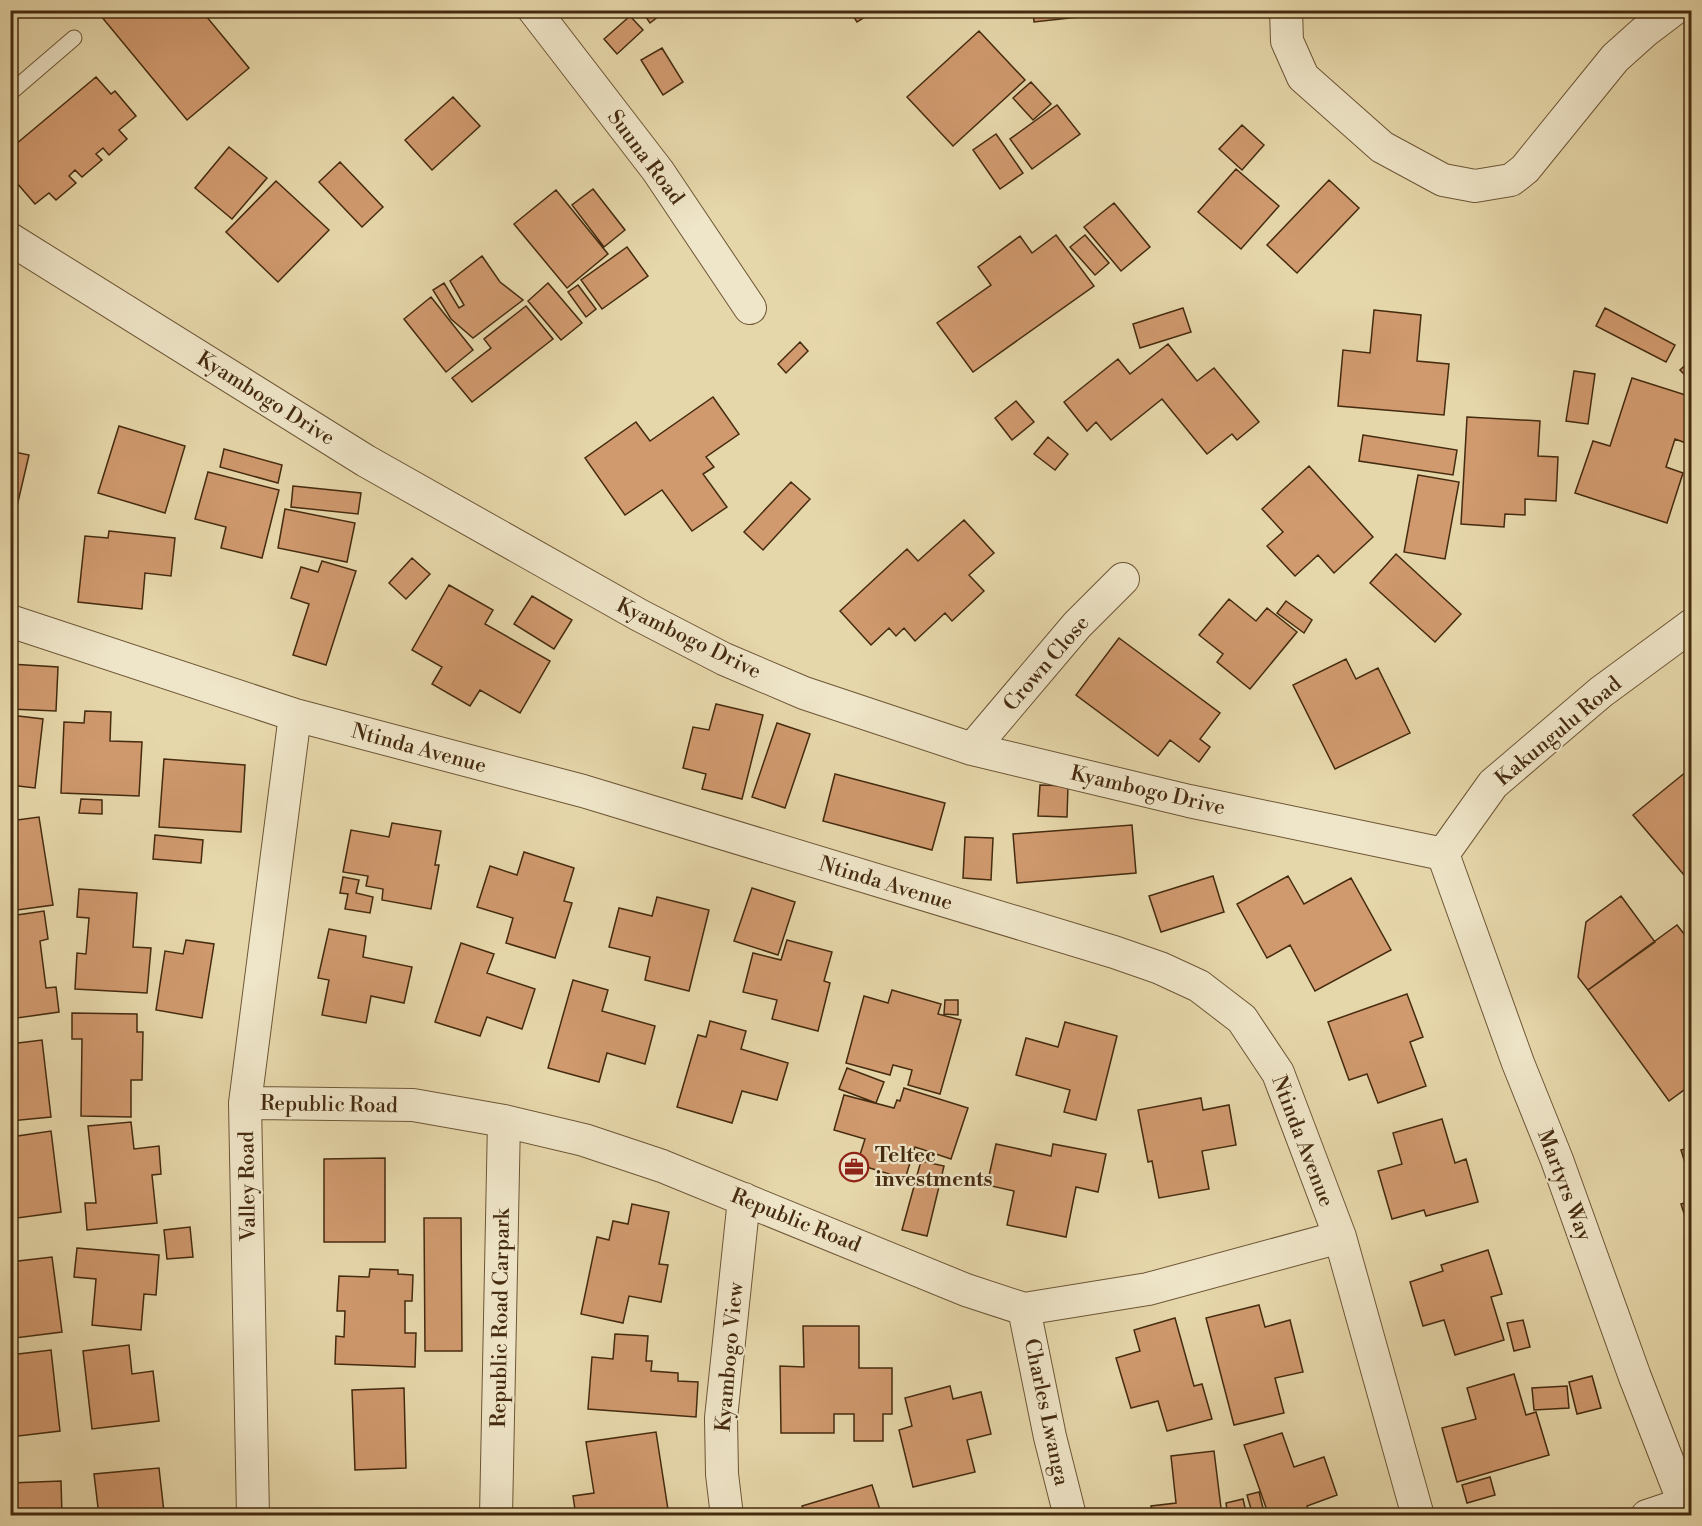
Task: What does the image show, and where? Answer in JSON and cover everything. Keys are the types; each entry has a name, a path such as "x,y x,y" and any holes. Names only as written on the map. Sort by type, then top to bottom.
{"street":[{"name":"Suuna Road","path":"534,10 658,171 750,308"},
{"path":"1286,10 1287,41 1303,77 1382,147 1443,180 1475,186 1511,180 1525,169 1615,58 1673,10"},
{"name":"Kyambogo Drive","path":"10,239 366,461 639,615 724,659 804,693 972,748 1189,801 1443,854"},
{"name":"Crown Close","path":"972,748 1077,626 1123,579"},
{"name":"Ntinda Avenue","path":"10,621 295,715 583,791 1114,952 1160,968 1199,986 1242,1019 1278,1073 1340,1237 1418,1515"},
{"name":"Kakungulu Road","path":"1443,854 1493,784 1601,692 1692,625"},
{"name":"Valley Road","path":"254,1515 246,1103 295,715"},
{"name":"Martyrs Way","path":"1443,854 1635,1377 1687,1507"},
{"name":"Republic Road","path":"246,1103 413,1105 504,1121 584,1140 662,1166 966,1290 1024,1309 1148,1289 1340,1237"},
{"name":"Republic Road Carpark","path":"496,1515 504,1121"},
{"name":"Kyambogo View","path":"727,1515 722,1474 721,1418 744,1199"},
{"name":"Charles Lwanga","path":"1024,1309 1050,1437 1070,1515"},
{"path":"1647,1515 1687,1507"}],"lane":[{"path":"10,93 74,38"}],"building":[{"path":"96,10 201,10 249,68 187,120"},
{"path":"641,10 667,10 650,23"},
{"path":"849,10 876,10 857,22"},
{"path":"1033,10 1143,10 1034,22"},
{"path":"630,16 643,30 617,54 604,39"},
{"path":"979,31 1025,80 953,146 907,97"},
{"path":"662,48 683,82 663,95 641,60"},
{"path":"96,77 111,94 115,91 136,116 119,130 127,139 109,155 103,148 96,154 102,160 82,177 75,170 69,176 76,183 56,200 49,193 35,204 10,175 10,149"},
{"path":"1031,82 1051,104 1033,120 1013,98"},
{"path":"453,97 480,126 432,170 405,140"},
{"path":"1057,105 1080,134 1032,169 1010,139"},
{"path":"1242,125 1264,145 1242,170 1219,149"},
{"path":"996,134 1023,173 1000,189 973,150"},
{"path":"229,147 267,178 232,219 195,188"},
{"path":"340,162 383,207 362,227 319,182"},
{"path":"1236,169 1279,206 1241,249 1198,212"},
{"path":"1329,180 1359,208 1297,273 1267,245"},
{"path":"276,181 329,230 278,282 226,232"},
{"path":"593,189 625,230 604,247 572,205"},
{"path":"556,190 608,254 567,288 514,224"},
{"path":"1114,203 1150,247 1121,271 1084,227"},
{"path":"1056,235 1094,286 973,372 937,323 991,285 978,267 1020,236 1032,253"},
{"path":"1085,235 1109,263 1095,275 1070,247"},
{"path":"627,247 648,276 602,309 581,280"},
{"path":"482,256 500,282 523,300 473,338 451,319 433,290 444,283 459,308 464,305 450,281"},
{"path":"548,283 582,323 561,340 528,301"},
{"path":"578,285 596,309 586,317 568,292"},
{"path":"431,297 473,350 446,372 404,319"},
{"path":"526,306 553,339 472,402 452,378 491,348 484,339"},
{"path":"1183,308 1191,332 1140,348 1133,324"},
{"path":"1605,308 1675,345 1666,362 1596,326"},
{"path":"1374,310 1421,315 1417,361 1449,364 1444,415 1338,406 1343,350 1370,353"},
{"path":"800,342 808,351 786,373 778,364"},
{"path":"1168,344 1197,381 1214,368 1259,422 1237,440 1232,434 1207,454 1162,399 1111,440 1096,422 1087,431 1064,402 1118,359 1130,374"},
{"path":"1692,359 1692,382 1680,370"},
{"path":"1574,371 1595,374 1588,424 1566,421"},
{"path":"1632,378 1692,397 1692,426 1686,443 1675,439 1666,467 1683,473 1667,523 1575,493 1593,441 1610,446"},
{"path":"713,397 739,434 706,457 714,467 703,474 727,507 692,531 662,490 625,515 585,458 636,422 650,441"},
{"path":"1016,401 1034,422 1012,440 995,418"},
{"path":"1467,417 1540,421 1538,456 1558,457 1556,501 1525,499 1525,515 1505,514 1504,527 1461,524"},
{"path":"119,426 185,446 165,513 98,493"},
{"path":"1363,435 1457,450 1453,475 1359,461"},
{"path":"1048,437 1068,454 1055,470 1034,454"},
{"path":"224,449 282,465 278,483 220,467"},
{"path":"10,451 29,455 10,536"},
{"path":"1309,466 1373,537 1334,573 1318,555 1295,576 1267,546 1283,532 1262,509"},
{"path":"208,472 279,490 262,558 221,548 226,527 195,519"},
{"path":"1418,475 1459,482 1445,559 1404,552"},
{"path":"791,482 810,499 763,550 744,532"},
{"path":"293,486 361,493 358,514 291,507"},
{"path":"285,509 355,523 347,562 278,548"},
{"path":"964,520 994,553 969,575 984,591 952,621 945,613 915,641 904,628 896,636 889,628 871,645 840,611 907,549 918,561"},
{"path":"109,531 175,538 171,576 145,573 142,609 78,602 85,536 108,538"},
{"path":"1396,554 1461,614 1435,642 1370,583"},
{"path":"412,558 430,574 406,599 389,583"},
{"path":"322,561 356,571 326,665 293,655 309,604 291,598 301,567 318,572"},
{"path":"449,585 493,610 485,624 550,661 520,713 480,690 470,706 432,684 442,667 412,650"},
{"path":"532,596 572,620 554,649 514,624"},
{"path":"1229,599 1256,621 1267,608 1297,632 1250,689 1217,662 1223,654 1199,635"},
{"path":"1286,601 1312,620 1304,633 1277,613"},
{"path":"1119,638 1220,713 1200,739 1210,747 1199,762 1170,740 1158,756 1076,695"},
{"path":"1346,659 1356,679 1378,668 1410,733 1335,769 1293,685"},
{"path":"10,664 58,667 56,711 10,709"},
{"path":"716,704 763,715 742,799 702,789 706,774 683,768 693,727 709,730"},
{"path":"85,711 111,712 110,741 142,742 139,796 61,793 64,722 84,723"},
{"path":"10,715 43,719 35,788 10,785"},
{"path":"777,723 810,734 785,808 752,797"},
{"path":"164,759 245,765 241,832 159,827"},
{"path":"1692,767 1692,868 1684,875 1633,815"},
{"path":"835,774 945,803 932,850 823,821"},
{"path":"1040,785 1068,786 1067,817 1038,816"},
{"path":"81,799 102,800 102,814 79,813"},
{"path":"39,817 53,905 10,911 10,821"},
{"path":"392,823 441,831 435,865 439,865 431,909 382,900 383,889 366,886 368,876 343,872 351,830 389,837"},
{"path":"1132,825 1136,873 1017,883 1013,834"},
{"path":"155,835 203,840 201,863 153,859"},
{"path":"965,837 993,838 991,880 963,878"},
{"path":"524,852 574,868 564,901 572,903 555,958 506,943 513,918 477,907 490,866 517,875"},
{"path":"1213,876 1224,912 1161,932 1149,896"},
{"path":"1288,876 1304,904 1351,878 1391,950 1315,991 1290,945 1267,958 1237,904"},
{"path":"343,877 359,880 356,893 373,897 370,913 345,909 348,894 340,893"},
{"path":"752,888 795,902 778,955 734,941"},
{"path":"79,889 137,893 133,947 151,948 147,993 75,989 77,953 86,954 89,918 77,917"},
{"path":"1621,896 1655,942 1588,990 1578,977 1586,922"},
{"path":"657,897 709,910 689,991 645,980 650,957 609,947 619,908 652,916"},
{"path":"44,911 48,939 40,941 46,988 56,987 59,1012 10,1019 10,916"},
{"path":"1677,925 1692,944 1692,1084 1669,1101 1588,990"},
{"path":"329,929 366,936 363,957 412,967 404,1003 371,996 366,1023 322,1015 329,980 318,978"},
{"path":"186,940 214,944 202,1018 156,1010 165,951 183,954"},
{"path":"787,940 832,952 824,981 830,983 818,1031 772,1019 777,1000 743,992 753,953 781,960"},
{"path":"461,943 494,954 487,973 535,989 522,1029 487,1017 480,1036 435,1022"},
{"path":"573,980 608,990 602,1011 655,1026 645,1064 607,1053 599,1082 548,1068"},
{"path":"892,990 941,1004 938,1014 961,1020 940,1094 908,1085 912,1070 893,1065 890,1075 846,1063 864,996 888,1003"},
{"path":"1407,994 1423,1037 1410,1042 1426,1086 1378,1103 1367,1074 1349,1080 1328,1022"},
{"path":"945,1000 958,1000 958,1015 944,1014"},
{"path":"72,1013 137,1014 137,1032 143,1032 142,1080 131,1080 131,1117 81,1116 82,1039 72,1039"},
{"path":"710,1021 746,1031 741,1049 788,1063 777,1100 742,1091 732,1123 677,1107 698,1035 706,1037"},
{"path":"1065,1022 1117,1036 1096,1120 1064,1112 1070,1090 1016,1075 1026,1038 1058,1047"},
{"path":"42,1040 51,1117 10,1121 10,1044"},
{"path":"847,1068 884,1082 876,1103 839,1089"},
{"path":"904,1088 968,1108 951,1159 915,1147 905,1179 857,1164 865,1139 834,1130 844,1095 894,1108 897,1100 900,1101"},
{"path":"1201,1098 1203,1110 1229,1105 1236,1145 1202,1151 1209,1189 1159,1198 1152,1161 1148,1162 1138,1110"},
{"path":"1442,1119 1455,1163 1466,1159 1478,1202 1426,1216 1424,1210 1392,1219 1378,1171 1402,1164 1393,1133"},
{"path":"131,1122 134,1149 159,1146 161,1174 152,1175 157,1223 87,1230 85,1203 96,1203 88,1126"},
{"path":"51,1131 61,1212 10,1219 10,1171 15,1170 11,1137"},
{"path":"996,1144 1051,1156 1053,1144 1106,1154 1098,1192 1076,1187 1066,1237 1007,1225 1014,1191 987,1185"},
{"path":"1692,1147 1692,1185 1681,1150"},
{"path":"385,1158 385,1242 324,1242 324,1159"},
{"path":"921,1161 944,1166 927,1236 902,1230"},
{"path":"1692,1201 1692,1238 1681,1204"},
{"path":"632,1204 669,1212 659,1264 668,1265 661,1302 629,1296 623,1323 581,1314 597,1237 609,1240 613,1221 628,1224"},
{"path":"424,1218 461,1218 462,1351 425,1351"},
{"path":"190,1227 193,1257 167,1259 164,1230"},
{"path":"77,1248 159,1255 156,1295 144,1294 141,1330 92,1325 96,1279 74,1277"},
{"path":"1488,1250 1502,1294 1491,1297 1504,1340 1455,1355 1444,1320 1423,1326 1410,1282 1443,1271 1441,1265"},
{"path":"52,1257 62,1332 15,1338 10,1309 10,1262"},
{"path":"370,1269 398,1270 398,1274 413,1275 412,1301 405,1301 405,1333 416,1333 415,1367 335,1364 336,1336 344,1337 345,1311 337,1311 339,1276 369,1277"},
{"path":"1259,1305 1265,1327 1290,1320 1303,1372 1275,1378 1284,1413 1234,1425 1206,1318"},
{"path":"1175,1318 1194,1386 1202,1384 1212,1419 1167,1431 1158,1401 1131,1408 1116,1358 1140,1351 1134,1330"},
{"path":"1523,1320 1530,1347 1514,1351 1507,1323"},
{"path":"803,1326 859,1326 859,1368 892,1368 892,1414 883,1414 883,1441 854,1441 854,1414 834,1414 834,1433 781,1433 780,1366 804,1367"},
{"path":"615,1334 648,1336 646,1361 652,1361 651,1371 678,1373 678,1381 698,1382 696,1417 588,1409 592,1357 613,1359"},
{"path":"129,1345 132,1374 153,1371 159,1421 92,1429 83,1351"},
{"path":"51,1350 60,1431 10,1437 10,1394 13,1393 10,1355"},
{"path":"1514,1374 1526,1415 1536,1412 1549,1455 1457,1482 1442,1428 1476,1419 1467,1388"},
{"path":"1592,1376 1601,1408 1577,1414 1569,1382"},
{"path":"950,1386 953,1399 981,1392 991,1434 967,1440 975,1472 913,1487 899,1430 912,1426 905,1398"},
{"path":"1567,1386 1569,1408 1534,1410 1532,1388"},
{"path":"404,1388 406,1468 355,1470 352,1390"},
{"path":"656,1432 669,1516 576,1516 573,1496 594,1493 586,1442"},
{"path":"1282,1433 1294,1467 1324,1457 1337,1495 1307,1506 1310,1516 1269,1516 1244,1445"},
{"path":"1214,1451 1222,1516 1152,1516 1151,1506 1176,1503 1171,1456"},
{"path":"159,1468 164,1512 143,1513 143,1516 99,1516 94,1474"},
{"path":"1490,1477 1495,1495 1467,1503 1462,1485"},
{"path":"61,1481 62,1516 10,1516 10,1483"},
{"path":"872,1485 882,1516 805,1516 802,1506"},
{"path":"1259,1492 1265,1516 1253,1516 1247,1495"},
{"path":"1243,1499 1247,1516 1228,1516 1226,1503"},
{"path":"981,1509 982,1516 961,1516"}],"place":[{"name":"Teltec investments","path":"854,1167"}]}
